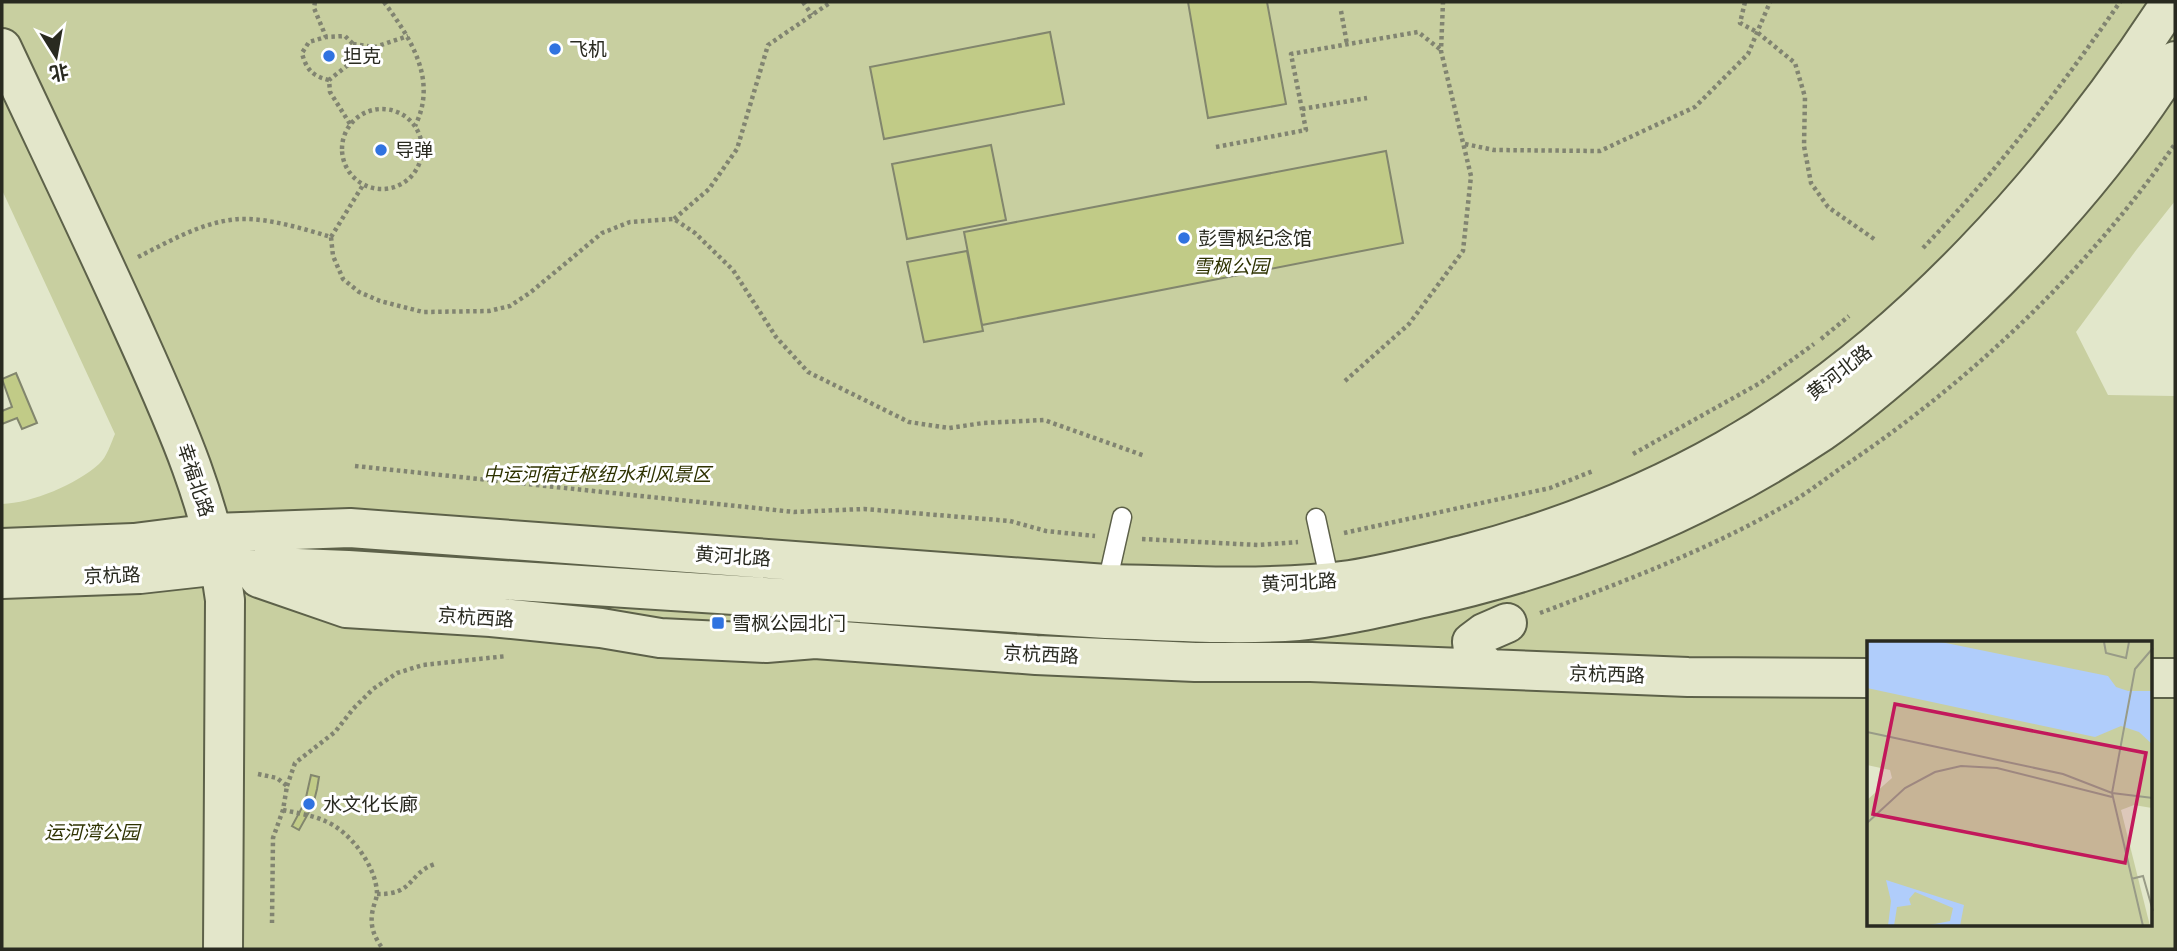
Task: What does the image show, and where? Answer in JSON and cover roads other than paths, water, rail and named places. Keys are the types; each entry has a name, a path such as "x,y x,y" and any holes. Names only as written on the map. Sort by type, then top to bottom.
{"main road":[{"name":"黄河北路","path":"217,549 348,570 1106,602 1297,621 1333,598 1417,567 1518,540 1594,513 1659,485 1790,410 1850,366 1955,273 2065,148 2135,57 2171,2"},
{"name":"幸福北路","path":"2,48 180,432 217,549 226,600 223,949"},
{"name":"黄河北路","path":"1333,598 1453,592 1537,569 1619,539 1683,509 1822,431 1900,370 1979,300 2035,242 2147,105 2175,61"},
{"name":"京杭路","path":"2,548 134,543 217,549"},
{"name":"京杭路","path":"2,579 140,574 217,549"},
{"name":"京杭西路","path":"217,549 346,608 587,626 660,638 766,643 815,639 1195,662 1311,662 1688,677 1867,678"},
{"path":"1490,669 1474,656 1472,642 1484,633 1507,623"},
{"path":"2152,678 2175,678"}],"lane":[{"path":"1106,602 1122,517"},
{"path":"1316,518 1333,598"}],"place":[{"name":"飞机","path":"555,49"},
{"name":"坦克","path":"329,56"},
{"name":"导弹","path":"381,150"},
{"name":"彭雪枫纪念馆","path":"1184,238"},
{"name":"雪枫公园北门","path":"718,623"},
{"name":"水文化长廊","path":"309,804"}],"park label":[{"name":"雪枫公园","path":"1231,266"},
{"name":"中运河宿迁枢纽水利风景区","path":"597,474"},
{"name":"运河湾公园","path":"92,832"}]}
